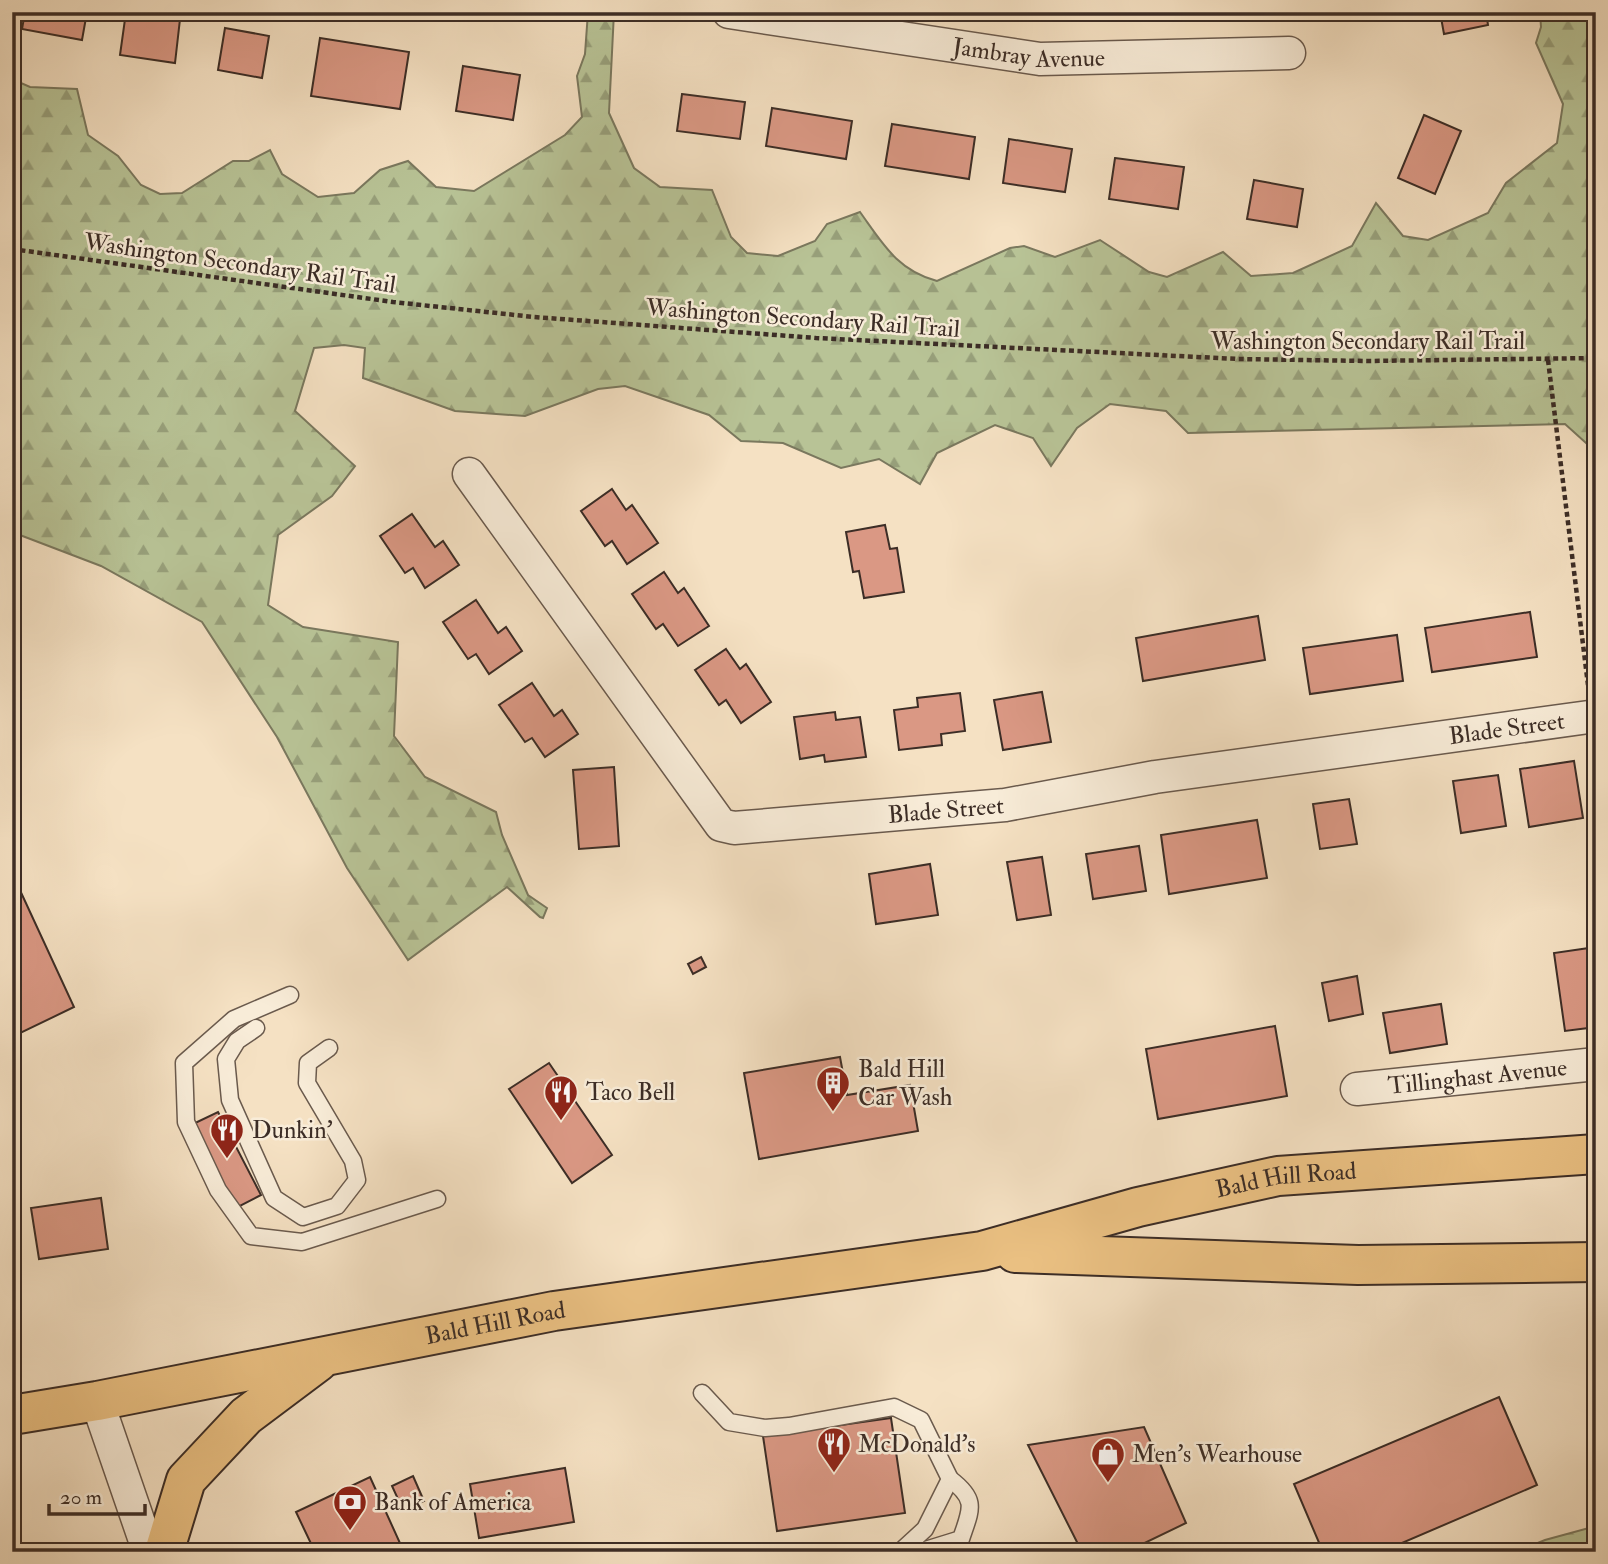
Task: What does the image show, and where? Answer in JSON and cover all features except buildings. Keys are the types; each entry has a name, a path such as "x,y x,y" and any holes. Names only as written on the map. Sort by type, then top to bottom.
{"main road":[{"name":"Bald Hill Road","path":"12,1415 97,1401 554,1311 982,1251 1138,1207 1278,1176 1596,1154"},
{"name":"Bald Hill Road","path":"982,1251 1359,1265 1596,1262"},
{"path":"164,1552 186,1480 246,1416 326,1356"}],"street":[{"name":"Jambray Avenue","path":"729,12 840,20 1040,59 1289,53"},
{"name":"Blade Street","path":"469,474 721,825 734,828 1006,806 1155,777 1595,723"},
{"name":"Tillinghast Avenue","path":"1357,1089 1596,1064"},
{"path":"97,1401 149,1552"}],"lane":[{"path":"290,995 234,1019 184,1063 186,1122 218,1190 237,1218 251,1236 302,1242 437,1199"},
{"path":"256,1028 237,1041 226,1059 230,1100 274,1198 303,1217 337,1206 357,1180 353,1161 307,1083 308,1063 330,1048"},
{"path":"702,1392 729,1422 765,1428 894,1407 921,1420 950,1479 965,1490 972,1509 961,1539 919,1552"},
{"path":"900,1552 925,1529 950,1479"}],"path":[{"name":"Washington Secondary Rail Trail","path":"12,249 393,302 534,317 817,338 1160,356 1368,361 1596,358"},
{"path":"1548,360 1595,723"}],"green space":[{"path":"588,12 614,12 609,113 634,168 660,187 712,190 731,237 747,253 778,256 815,241 827,224 860,212 901,263 937,281 1010,248 1024,246 1055,257 1100,240 1149,272 1167,277 1223,252 1251,276 1293,273 1352,246 1376,203 1403,236 1428,240 1488,213 1506,183 1557,143 1563,104 1536,43 1541,27 1540,12 1596,12 1596,452 1565,424 1188,433 1166,411 1110,404 1077,428 1051,466 1033,438 995,425 937,453 920,484 879,459 841,468 783,443 741,441 709,415 625,386 598,389 525,416 455,411 363,378 365,348 344,345 314,348 295,411 355,466 332,496 278,535 268,605 303,627 398,642 394,736 425,777 496,812 502,835 528,895 547,908 543,918 540,917 507,887 408,960 347,868 277,737 202,622 101,566 12,532 12,79 30,87 77,89 88,135 118,156 141,185 160,194 182,193 233,161 249,161 270,150 282,174 318,197 354,193 380,170 408,161 436,187 474,191 565,135 582,117 577,76 585,54"},
{"path":"1596,1526 1596,1552 1516,1552 1545,1540"}],"place":[{"name":"Bald Hill Car Wash","path":"833,1113"},
{"name":"Taco Bell","path":"561,1122"},
{"name":"Dunkin'","path":"227,1160"},
{"name":"McDonald's","path":"834,1474"},
{"name":"Men's Wearhouse","path":"1108,1484"},
{"name":"Bank of America","path":"350,1532"}]}
